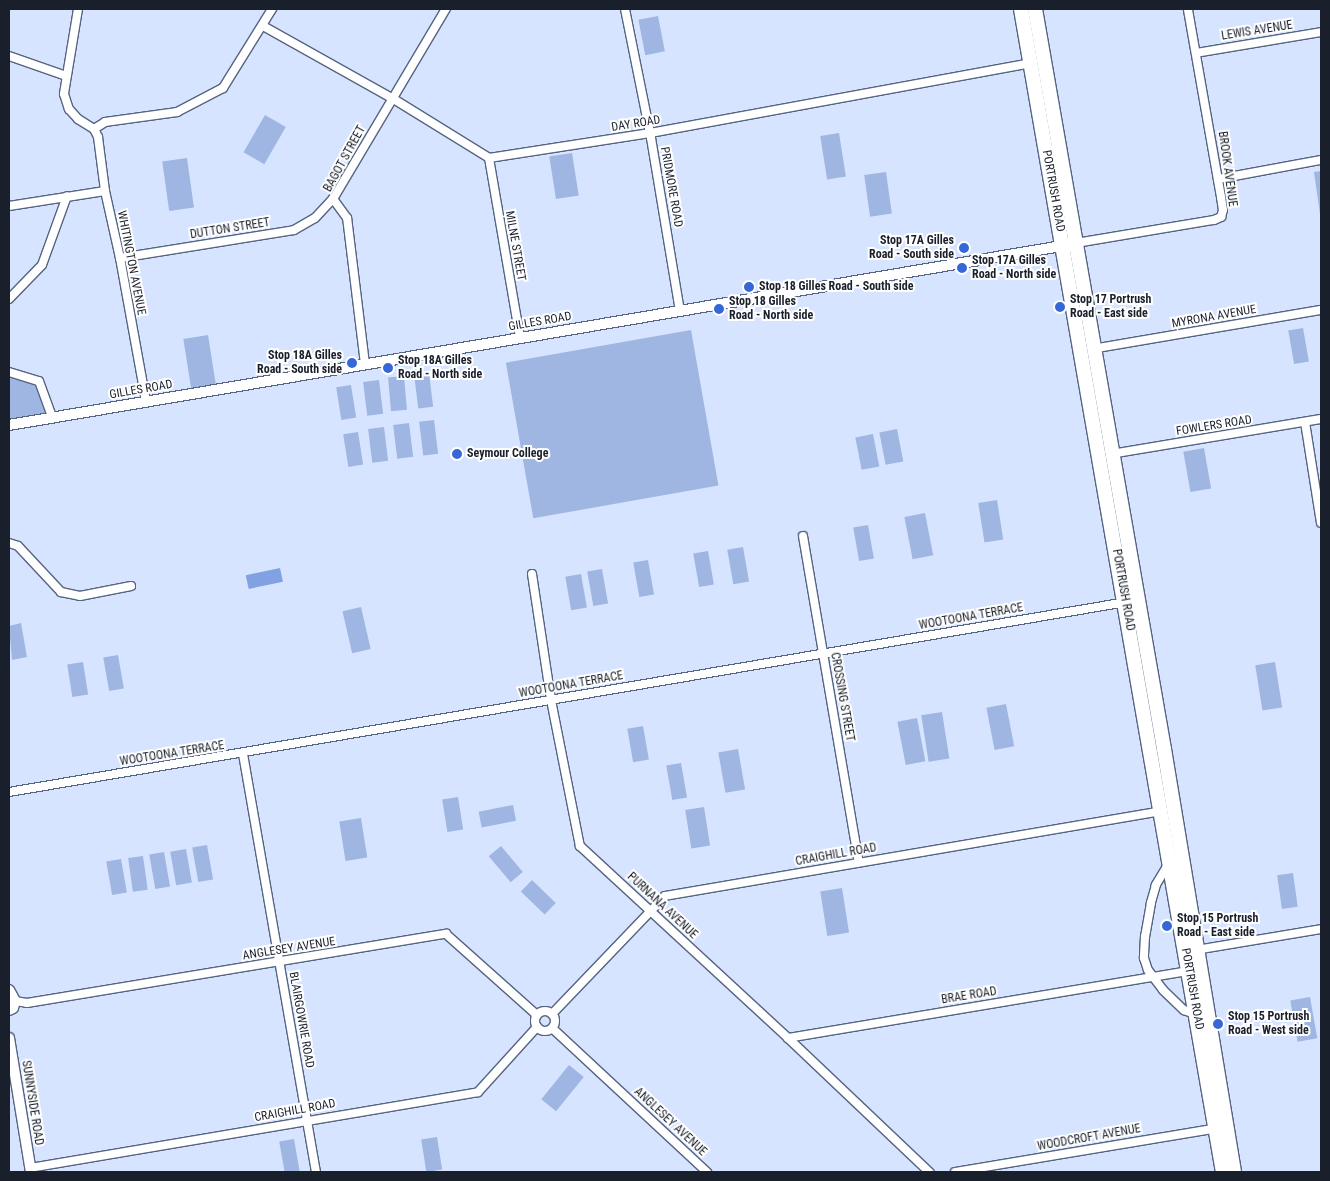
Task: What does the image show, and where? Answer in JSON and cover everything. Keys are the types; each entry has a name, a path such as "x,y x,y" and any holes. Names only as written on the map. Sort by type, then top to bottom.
{"highway":[{"name":"PORTRUSH ROAD","path":"1021,9 1037,62 1167,811 1196,950 1221,1127 1223,1172"},
{"name":"PORTRUSH ROAD","path":"1035,9 1037,62"},
{"name":"PORTRUSH ROAD","path":"1087,350 1111,454 1131,601"},
{"name":"PORTRUSH ROAD","path":"1167,811 1170,862 1197,1015 1221,1127 1234,1172"}],"street":[{"path":"78,9 64,94 69,109 78,119 94,129 105,122 177,112 223,88 272,9"},
{"name":"BAGOT STREET","path":"366,364 347,218 333,199 446,9"},
{"name":"PRIDMORE ROAD","path":"625,9 650,133 680,311"},
{"name":"BROOK AVENUE","path":"1069,244 1214,220 1221,217 1223,210 1188,9"},
{"path":"263,26 392,98 489,158"},
{"name":"LEWIS AVENUE","path":"1196,53 1321,32"},
{"path":"9,56 66,76"},
{"name":"DAY ROAD","path":"489,158 650,133 1037,62"},
{"name":"WHITINGTON AVENUE","path":"94,129 98,137 105,191 120,258 146,401"},
{"name":"MILNE STREET","path":"489,158 520,338"},
{"path":"1218,179 1321,160"},
{"path":"9,206 105,191"},
{"path":"9,299 42,266 66,196"},
{"name":"DUTTON STREET","path":"120,258 294,230 315,218 333,199"},
{"name":"GILLES ROAD","path":"9,425 1069,244"},
{"name":"MYRONA AVENUE","path":"1087,350 1321,310"},
{"path":"9,372 38,381 52,417"},
{"name":"FOWLERS ROAD","path":"1111,454 1321,419"},
{"path":"1305,422 1321,524"},
{"name":"CROSSING STREET","path":"803,536 859,862"},
{"path":"9,543 18,546 62,592 80,596 131,586"},
{"name":"PURNANA AVENUE","path":"532,574 551,700 580,846 650,909 929,1172"},
{"name":"WOOTOONA TERRACE","path":"9,792 243,754 1131,601"},
{"name":"BLAIRGOWRIE ROAD","path":"243,754 316,1172"},
{"name":"CRAIGHILL ROAD","path":"552,1014 664,896 1167,811"},
{"path":"1170,862 1156,885 1145,936 1144,958 1153,977 1184,1010 1197,1015"},
{"path":"1196,950 1321,929"},
{"name":"ANGLESEY AVENUE","path":"15,1001 27,1002 446,934 537,1015"},
{"name":"BRAE ROAD","path":"788,1038 1189,971"},
{"path":"9,990 15,1001 13,1008 9,1010"},
{"path":"544,1011 552,1014 554,1022 552,1028 546,1030 537,1027 535,1021 537,1015 544,1011"},
{"name":"CRAIGHILL ROAD","path":"30,1170 478,1092 537,1027"},
{"name":"ANGLESEY AVENUE","path":"552,1028 707,1172"},
{"name":"SUNNYSIDE ROAD","path":"9,1038 30,1170"},
{"name":"WOODCROFT AVENUE","path":"955,1172 1221,1127"}],"shaded area":[{"path":"658,16 665,51 645,55 638,20"},
{"path":"265,115 286,127 264,164 244,152"},
{"path":"839,133 846,176 827,179 820,136"},
{"path":"572,153 579,195 556,199 549,157"},
{"path":"187,158 194,208 169,211 162,161"},
{"path":"1321,171 1321,221 1314,172"},
{"path":"886,172 892,214 870,217 864,175"},
{"path":"1303,328 1309,361 1294,364 1288,331"},
{"path":"691,330 718,486 533,518 506,363"},
{"path":"208,335 217,389 192,393 183,339"},
{"path":"9,372 39,381 52,417 9,425"},
{"path":"429,373 433,407 418,409 414,375"},
{"path":"404,376 407,410 391,411 388,377"},
{"path":"379,380 383,414 367,416 363,382"},
{"path":"351,385 356,418 341,420 336,387"},
{"path":"434,420 438,454 423,456 419,422"},
{"path":"409,423 413,457 397,459 393,425"},
{"path":"384,427 388,461 372,463 368,429"},
{"path":"897,429 903,461 886,465 879,432"},
{"path":"358,432 363,465 348,467 343,434"},
{"path":"873,434 879,466 862,470 855,437"},
{"path":"1204,448 1211,488 1190,492 1183,452"},
{"path":"997,500 1003,540 984,542 978,503"},
{"path":"925,513 933,555 913,559 904,517"},
{"path":"868,525 874,558 859,561 853,528"},
{"path":"743,547 749,581 733,584 727,550"},
{"path":"708,551 714,584 699,587 693,554"},
{"path":"648,560 654,594 639,597 633,563"},
{"path":"280,568 283,582 249,589 246,575"},
{"path":"602,569 608,603 593,606 587,572"},
{"path":"581,574 587,607 571,610 565,577"},
{"path":"361,607 371,649 352,653 342,611"},
{"path":"21,623 27,657 12,660 9,626"},
{"path":"118,655 124,688 109,691 103,658"},
{"path":"83,662 88,695 72,697 67,665"},
{"path":"1275,662 1282,707 1262,711 1255,665"},
{"path":"1006,704 1014,746 995,750 986,708"},
{"path":"942,712 949,758 929,762 921,715"},
{"path":"917,718 925,761 906,765 897,722"},
{"path":"643,726 649,759 633,762 627,729"},
{"path":"738,749 745,789 725,793 718,752"},
{"path":"681,763 687,797 672,800 666,766"},
{"path":"458,797 463,830 447,832 442,800"},
{"path":"513,805 516,821 482,827 479,812"},
{"path":"704,807 710,846 691,848 685,810"},
{"path":"361,818 367,858 346,861 339,821"},
{"path":"207,845 213,879 198,882 192,848"},
{"path":"501,846 523,872 511,882 489,856"},
{"path":"186,849 192,882 176,885 170,852"},
{"path":"164,852 170,886 155,889 149,855"},
{"path":"143,856 148,890 133,892 128,858"},
{"path":"121,859 127,892 112,895 106,862"},
{"path":"1293,873 1298,907 1282,909 1277,875"},
{"path":"532,880 556,903 545,914 521,892"},
{"path":"842,888 849,932 827,936 820,891"},
{"path":"1310,997 1317,1038 1298,1042 1290,1000"},
{"path":"569,1065 584,1077 556,1111 541,1099"},
{"path":"437,1137 442,1170 426,1172 421,1140"},
{"path":"294,1139 300,1172 285,1172 279,1142"}],"place":[{"name":"Stop 17A Gilles Road - South side","path":"964,248"},
{"name":"Stop 17A Gilles Road - North side","path":"962,268"},
{"name":"Stop 18 Gilles Road - South side","path":"749,287"},
{"name":"Stop 17 Portrush Road - East side","path":"1060,307"},
{"name":"Stop 18 Gilles Road - North side","path":"719,309"},
{"name":"Stop 18A Gilles Road - South side","path":"352,363"},
{"name":"Stop 18A Gilles Road - North side","path":"388,368"},
{"name":"Seymour College","path":"457,454"},
{"name":"Stop 15 Portrush Road - East side","path":"1167,926"},
{"name":"Stop 15 Portrush Road - West side","path":"1218,1024"}]}
